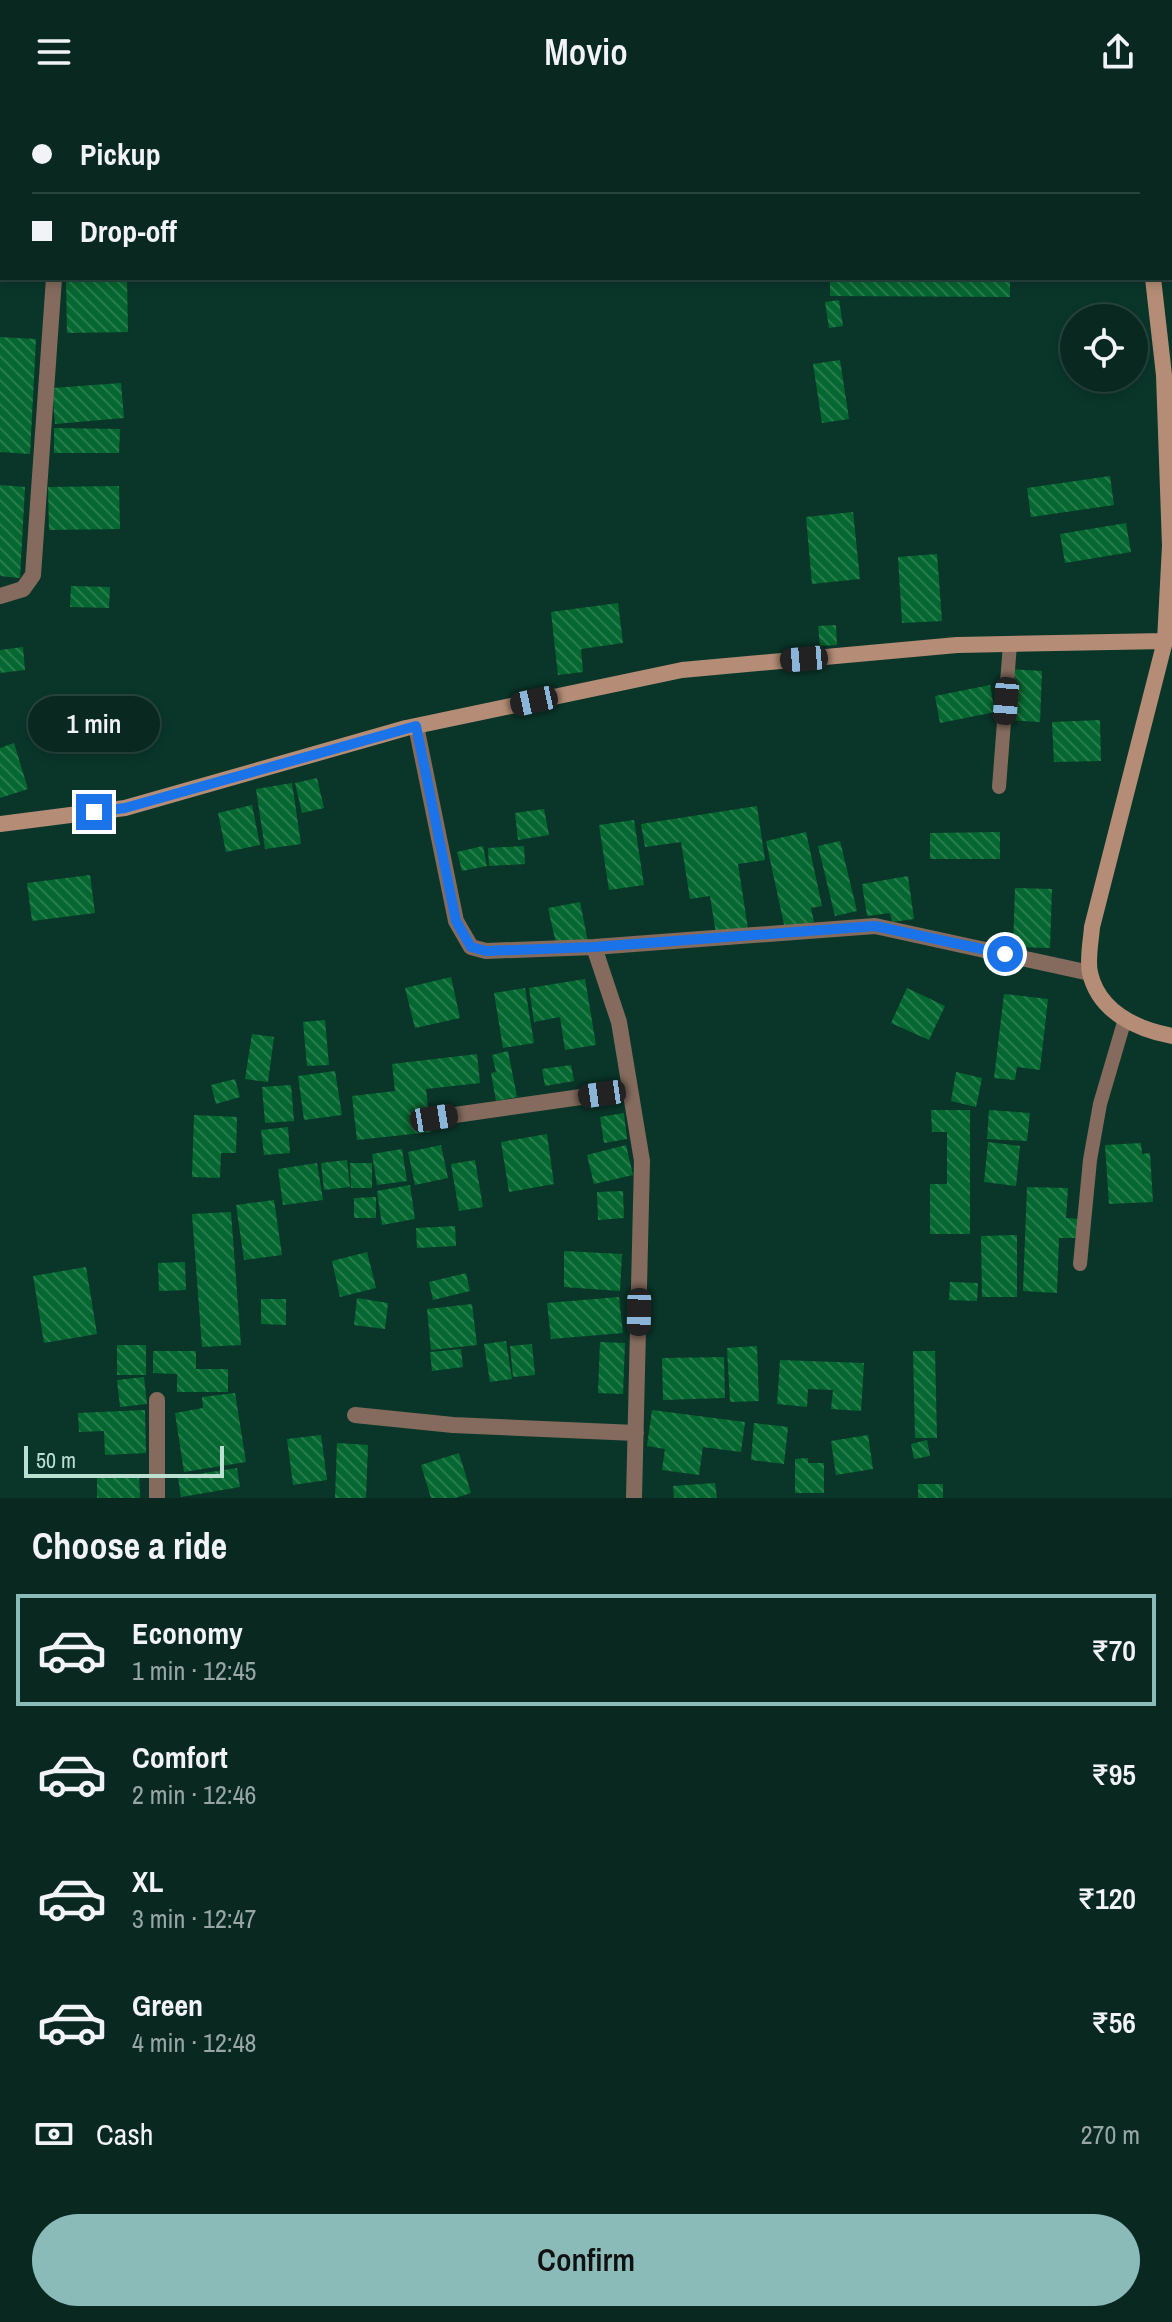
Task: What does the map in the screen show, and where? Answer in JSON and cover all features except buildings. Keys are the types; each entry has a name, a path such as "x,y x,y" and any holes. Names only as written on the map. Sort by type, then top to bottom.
{"street":[{"path":"0,596 23,589 33,575 54,280"},
{"path":"1153,280 1168,376 1170,546 1165,641 1092,927 1090,973 1110,1009 1145,1030 1172,1036"},
{"path":"0,824 125,808 416,726 682,670 957,645 1165,641"},
{"path":"416,726 456,921 471,947 486,951 594,947 875,926 1090,973"},
{"path":"594,947 619,1022 642,1161 634,1498"},
{"path":"434,1118 630,1090"},
{"path":"157,1400 157,1498"},
{"path":"355,1415 453,1425 636,1433"}],"lane":[{"path":"999,787 1010,644"},
{"path":"1080,1264 1090,1160 1100,1104 1125,1019"}],"route":[{"path":"94,812 125,808 416,726 456,921 471,947 486,951 594,947 875,926 1005,954"}]}
